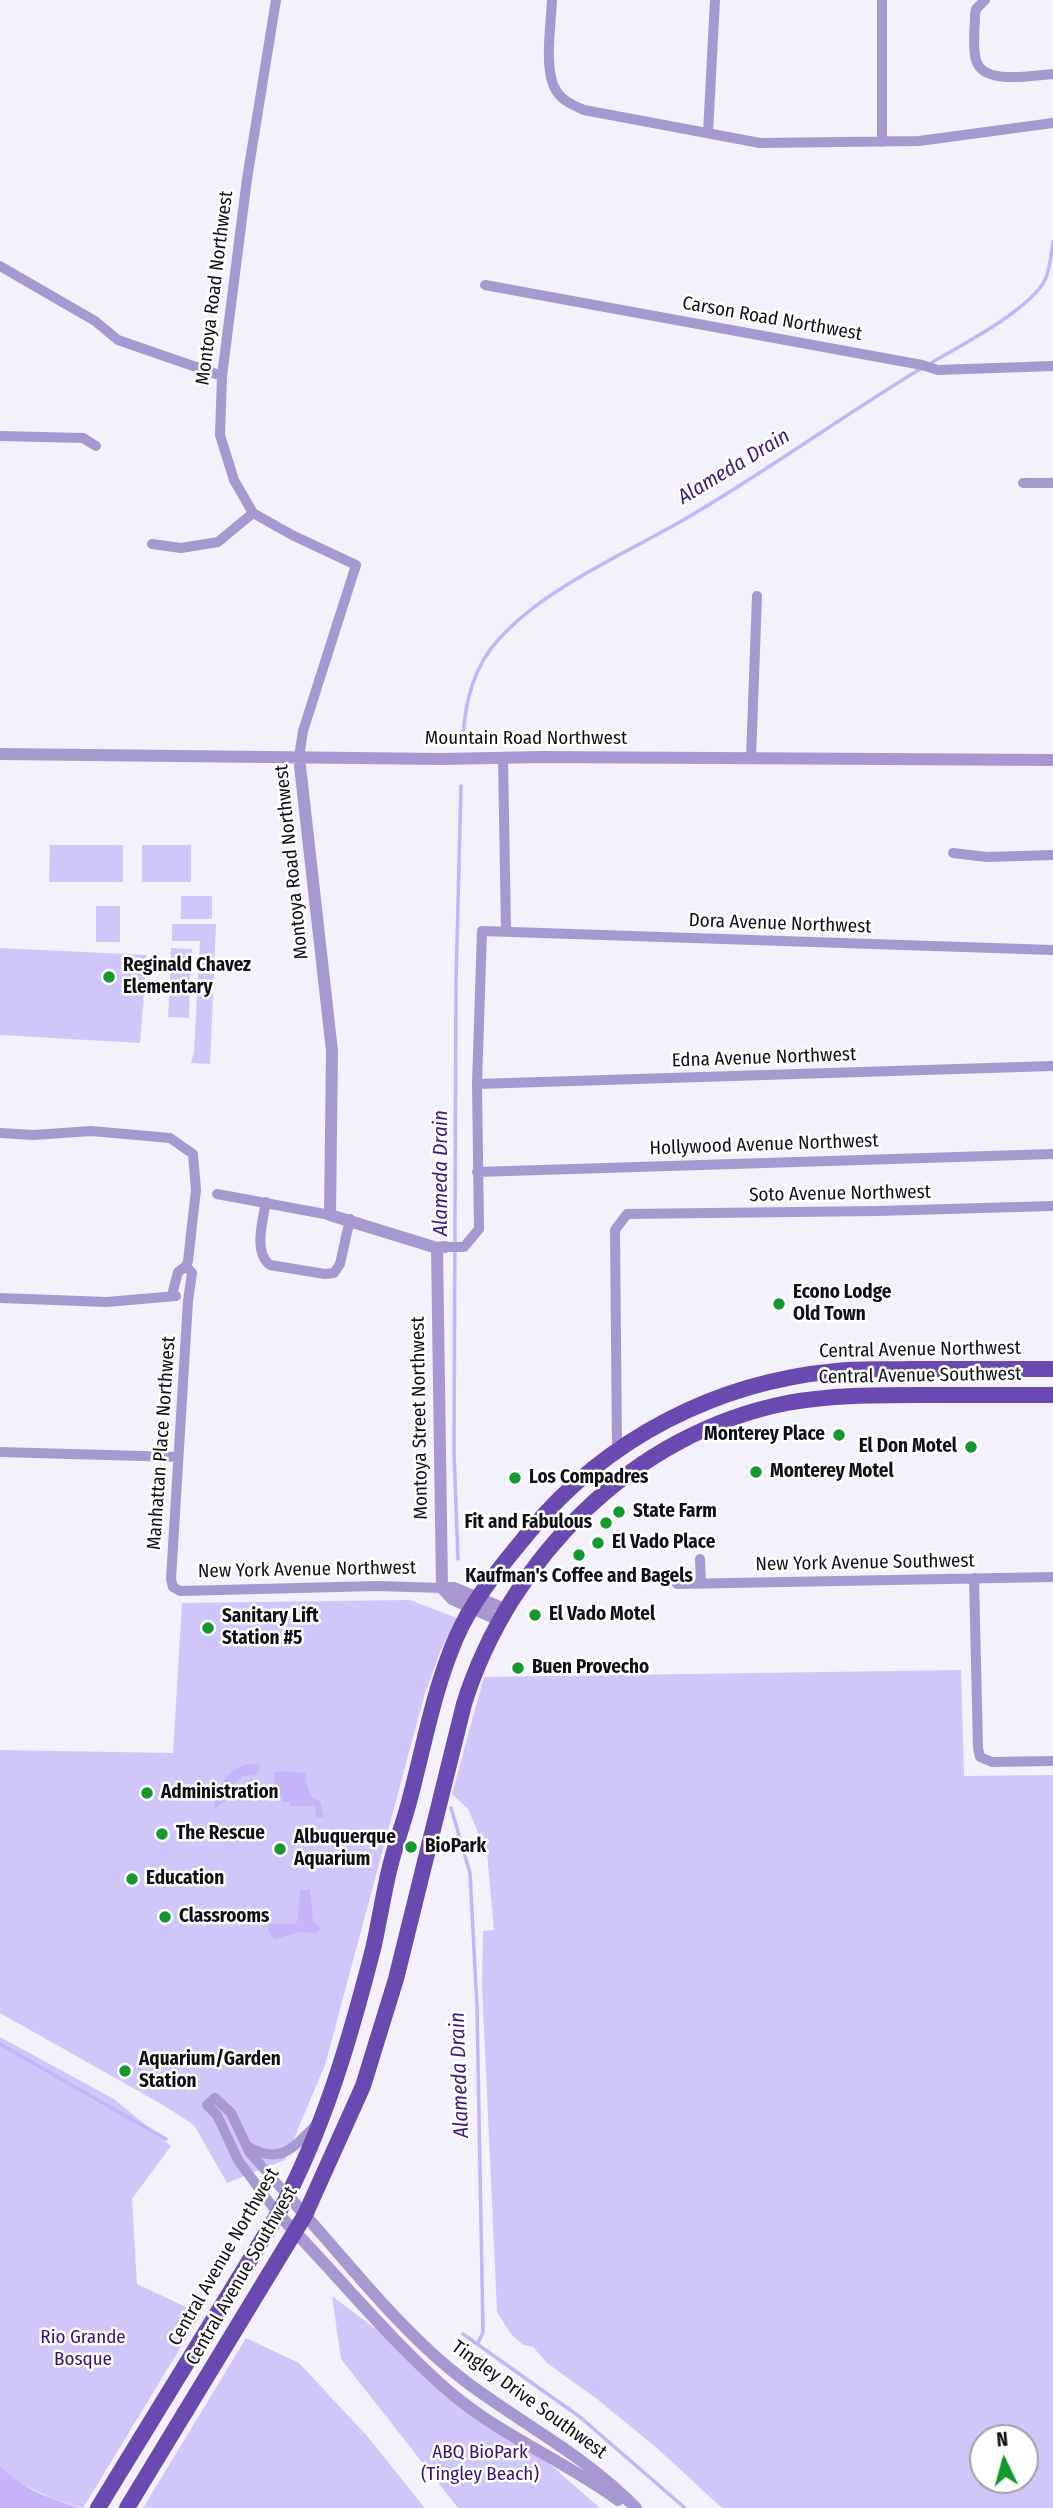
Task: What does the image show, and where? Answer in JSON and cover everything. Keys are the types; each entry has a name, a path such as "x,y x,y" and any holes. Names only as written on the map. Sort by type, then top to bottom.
{"main road":[{"name":"Central Avenue Northwest","path":"98,2508 288,2196 337,2075 360,1999 431,1706 453,1645 476,1602 554,1503 617,1449 640,1435 693,1408 750,1386 839,1370 1053,1369"},
{"name":"Central Avenue Southwest","path":"127,2508 305,2215 359,2096 396,1979 474,1670 502,1614 555,1540 607,1490 653,1457 703,1431 744,1415 787,1404 843,1396 1053,1395"}],"street":[{"name":"Montoya Road Northwest","path":"276,0 247,179 222,376 220,435 234,480 253,513 292,536 356,565 303,731 299,757 332,1051 330,1214"},
{"path":"552,0 549,74 556,91 567,102 584,110 760,143 882,142 964,136 1053,123"},
{"path":"708,133 715,0"},
{"path":"882,0 882,142"},
{"path":"985,0 976,9 975,15 975,53 980,68 988,75 998,77 1053,74"},
{"path":"0,266 95,321 118,340 222,376"},
{"name":"Carson Road Northwest","path":"485,285 938,370 1053,366"},
{"path":"0,436 83,438 96,446"},
{"path":"1023,483 1053,483"},
{"path":"152,544 181,548 219,542 253,513"},
{"path":"751,758 757,596"},
{"name":"Mountain Road Northwest","path":"0,754 442,760 503,757 1053,760"},
{"path":"217,1194 330,1214 441,1248 464,1247 479,1229 477,1084 482,931 506,930 503,757"},
{"path":"953,853 987,857 1053,855"},
{"name":"Dora Avenue Northwest","path":"506,930 1053,950"},
{"name":"Edna Avenue Northwest","path":"477,1084 1053,1066"},
{"path":"0,1133 34,1135 92,1131 170,1138 193,1154 196,1190 186,1266 178,1272 172,1295"},
{"name":"Hollywood Avenue Northwest","path":"477,1171 1053,1154"},
{"path":"266,1202 261,1251 264,1260 270,1265 334,1273 341,1264 350,1219"},
{"name":"Soto Avenue Northwest","path":"617,1449 615,1230 626,1214 1053,1206"},
{"name":"Montoya Street Northwest","path":"441,1248 442,1588"},
{"name":"Manhattan Place Northwest","path":"173,1587 171,1579 178,1457 192,1273 186,1266"},
{"path":"0,1298 107,1302 172,1295 188,1301"},
{"path":"0,1452 178,1457"},
{"path":"700,1559 701,1583"},
{"name":"New York Avenue Southwest","path":"677,1584 1053,1577"},
{"path":"974,1578 978,1748 981,1757 992,1762 1053,1761"},
{"name":"New York Avenue Northwest","path":"173,1587 180,1591 377,1586 442,1588 452,1599 476,1602 502,1614"},
{"path":"278,2214 238,2160 216,2115 207,2105 215,2098 231,2113 250,2152 288,2196"},
{"path":"247,2146 268,2155 283,2154 291,2150 318,2123"},
{"name":"Tingley Drive Southwest","path":"288,2196 431,2353 465,2381 596,2471 636,2508"},
{"name":"Tingley Drive Southwest","path":"278,2214 420,2364 453,2395 487,2419 592,2481 628,2508"}],"green space":[{"path":"50,845 123,845 123,882 49,882"},
{"path":"142,845 191,845 191,882 142,882"},
{"path":"181,896 212,896 212,919 181,919"},
{"path":"96,906 120,906 120,942 96,942"},
{"path":"172,924 216,924 210,1064 191,1063 194,1052 200,941 172,941"},
{"path":"0,948 147,955 140,1043 0,1035"},
{"path":"171,948 192,949 190,982 170,981"},
{"path":"170,985 190,985 189,1018 168,1017"},
{"path":"410,1600 457,1618 440,1652 425,1693 325,2065 285,2160 227,2183 194,2125 0,2013 0,1750 173,1753 182,1603"},
{"path":"961,1670 964,1776 1053,1775 1053,2508 722,2508 658,2449 597,2399 547,2363 533,2347 523,2345 511,2334 497,2312 482,1985 483,1931 494,1930 487,1853 468,1809 452,1794 484,1677"},
{"name":"Rio Grande Bosque","path":"0,2037 114,2099 171,2146 132,2199 137,2284 201,2314 83,2508 56,2500 13,2480 0,2466"},
{"name":"ABQ BioPark (Tingley Beach)","path":"332,2296 516,2435 600,2508 458,2508 341,2359"},
{"path":"246,2338 299,2363 367,2436 425,2508 143,2508"}],"shaded area":[{"path":"248,1764 260,1765 256,1775 243,1776 227,1789 226,1800 214,1810 216,1795 228,1775"},
{"path":"274,1773 305,1773 309,1790 313,1797 320,1801 324,1817 316,1817 315,1806 290,1806 290,1802 282,1802 282,1796 276,1796"},
{"path":"300,1890 310,1890 312,1918 320,1929 316,1933 299,1932 276,1939 272,1937 268,1924 294,1924 297,1921"},
{"path":"0,2466 26,2487 80,2508 0,2508"}],"waterway":[{"name":"Alameda Drain","path":"929,364 992,327 1037,292 1047,276 1053,242"},
{"name":"Alameda Drain","path":"463,742 465,714 476,674 490,650 518,620 563,587 715,501 922,368"},
{"name":"Alameda Drain","path":"458,1559 454,1452 456,982 461,786"},
{"name":"Alameda Drain","path":"451,1808 470,1873 477,2007 483,2332 478,2343"},
{"path":"0,2044 166,2139"},
{"path":"463,2334 580,2417 685,2508"}],"place":[{"name":"Reginald Chavez Elementary","path":"109,977"},
{"name":"Econo Lodge Old Town","path":"779,1304"},
{"name":"Monterey Place","path":"839,1435"},
{"name":"El Don Motel","path":"971,1447"},
{"name":"Monterey Motel","path":"756,1472"},
{"name":"Los Compadres","path":"515,1478"},
{"name":"State Farm","path":"619,1512"},
{"name":"Fit and Fabulous","path":"606,1523"},
{"name":"El Vado Place","path":"598,1543"},
{"name":"Kaufman's Coffee and Bagels","path":"579,1555"},
{"name":"El Vado Motel","path":"535,1615"},
{"name":"Sanitary Lift Station #5","path":"208,1628"},
{"name":"Buen Provecho","path":"518,1668"},
{"name":"Administration","path":"147,1793"},
{"name":"The Rescue","path":"162,1834"},
{"name":"BioPark","path":"411,1847"},
{"name":"Albuquerque Aquarium","path":"280,1849"},
{"name":"Education","path":"132,1879"},
{"name":"Classrooms","path":"165,1917"},
{"name":"Aquarium/Garden Station","path":"125,2071"}]}
